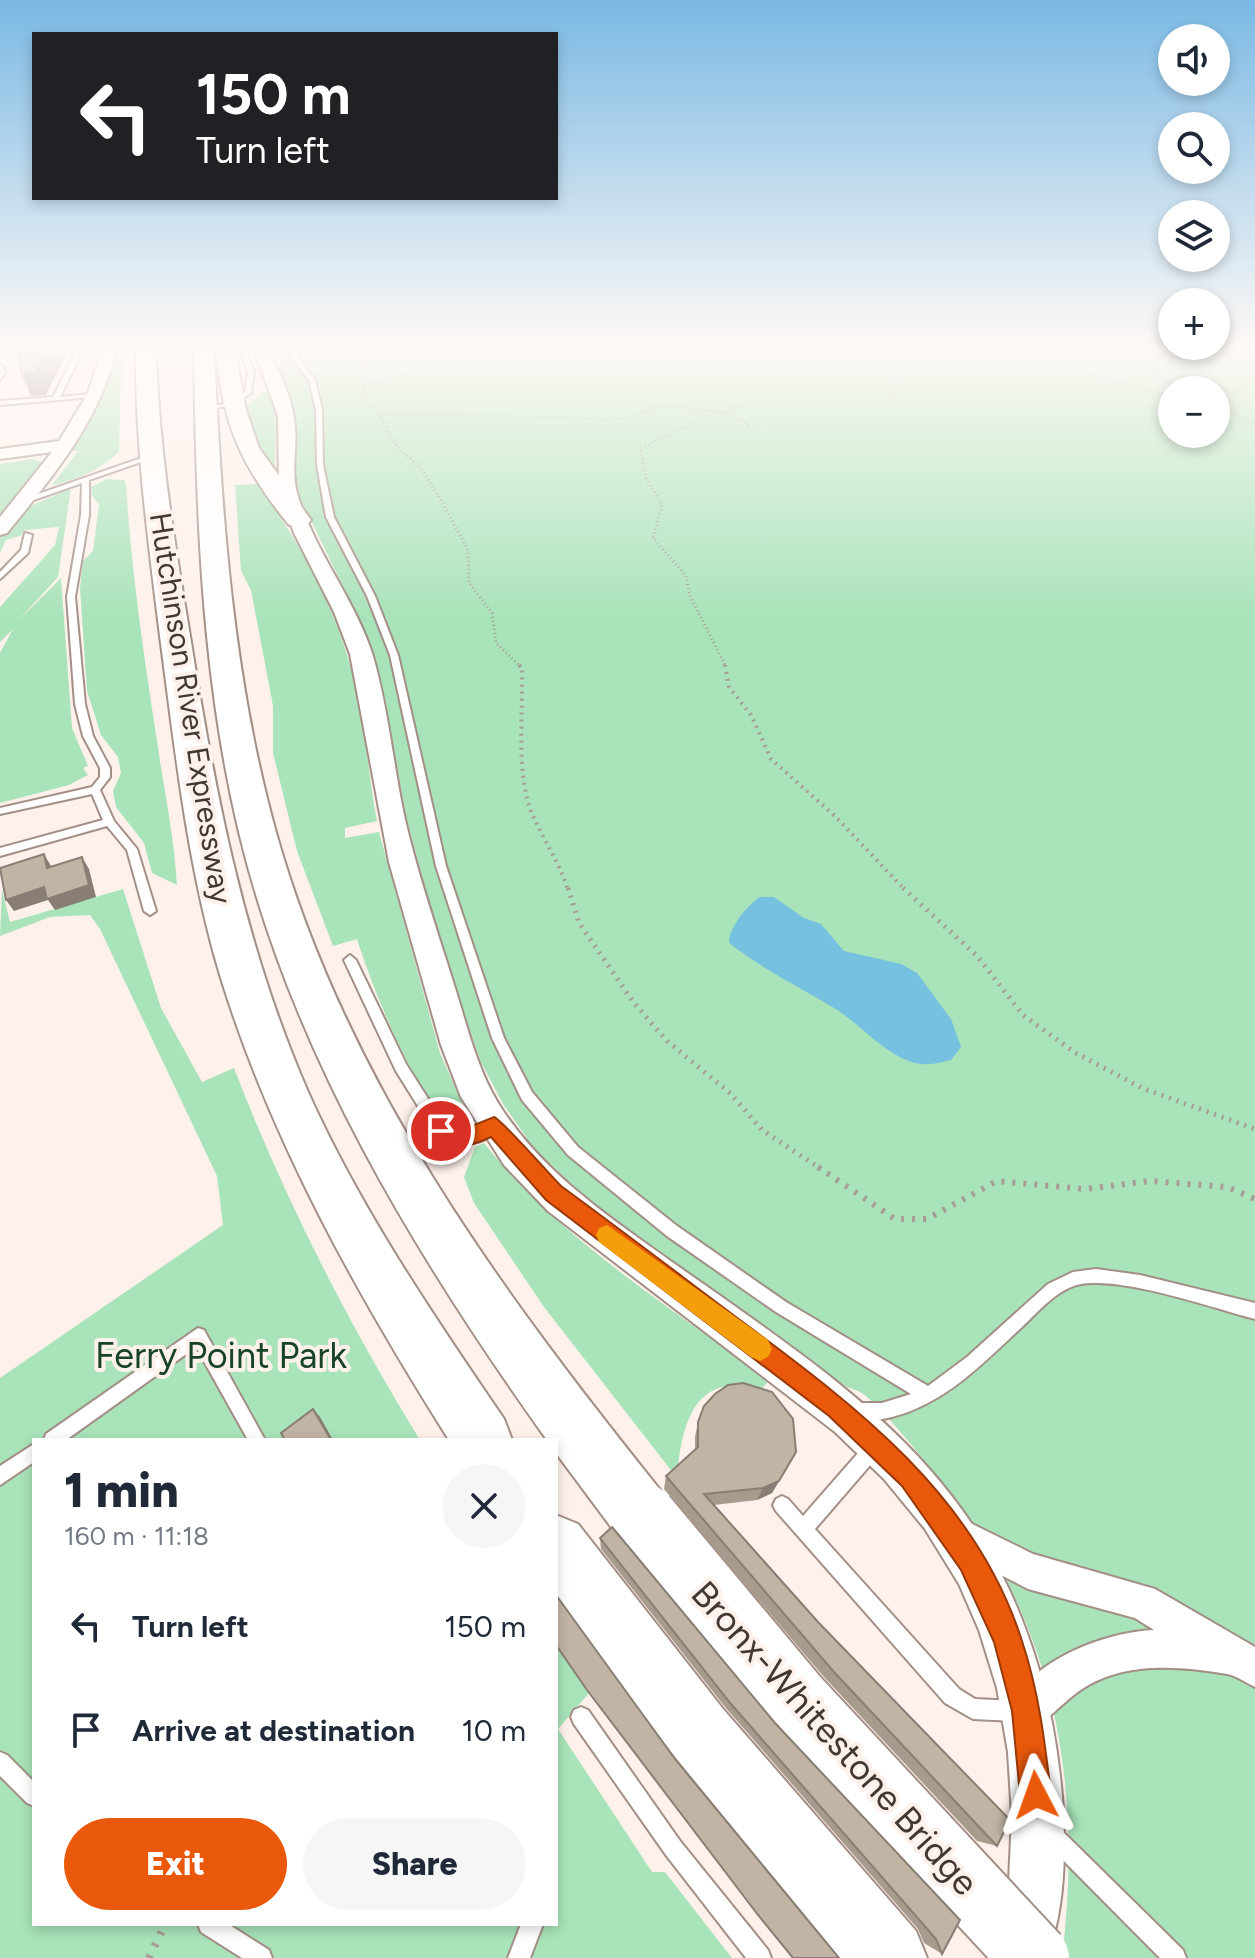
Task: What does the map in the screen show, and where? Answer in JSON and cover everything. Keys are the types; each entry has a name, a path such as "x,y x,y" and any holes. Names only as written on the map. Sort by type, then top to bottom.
{"highway":[{"name":"Hutchinson River Expressway","path":"152,438 167,578 205,830 250,1003 296,1111 359,1237 482,1438"},
{"name":"Hutchinson River Expressway","path":"217,438 211,525 223,653 257,830 287,929 355,1084 422,1206 514,1347 639,1513"},
{"path":"238,438 253,464 298,520"},
{"name":"Bronx-Whitestone Bridge","path":"639,1513 805,1712 1035,1958"},
{"path":"566,1560 758,1807 889,1958"}],"street":[{"path":"0,529 25,500 69,438"},
{"path":"285,438 285,480 298,520 356,637 369,686 400,850 462,1059 494,1126 524,1165 570,1207 837,1408 878,1443 911,1476 950,1529 999,1618 1027,1711 1034,1765 1036,1819 1031,1913 1021,1958"},
{"path":"0,454 65,445"},
{"path":"950,1529 1013,1565 1142,1602 1248,1664"},
{"path":"1027,1711 1070,1671 1118,1653 1193,1651 1248,1664"}],"lane":[{"path":"320,438 320,465 329,512 371,596 394,655 441,866 498,1038 527,1096 579,1156 672,1231 781,1307 928,1395"},
{"path":"25,500 153,456"},
{"path":"0,811 95,790 106,772 88,736 80,704 71,597 74,563 81,549 84,526 86,479"},
{"path":"0,577 25,551 28,535"},
{"path":"95,790 109,822 132,849 150,911"},
{"path":"0,852 109,822"},
{"path":"350,960 401,1067 441,1131 447,1136 463,1139 494,1126"},
{"path":"837,1408 891,1410 928,1395 1051,1291 1077,1277 1107,1276 1255,1311"},
{"path":"55,1438 198,1336 256,1438"},
{"path":"803,1529 878,1443"},
{"path":"0,1476 32,1453"},
{"path":"782,1505 952,1696 983,1711 1027,1711"},
{"path":"581,1717 673,1848 760,1958"},
{"path":"0,1762 32,1794"},
{"path":"1036,1819 1175,1958"},
{"path":"212,1926 261,1958"},
{"path":"519,1958 531,1926"}],"path":[{"path":"392,438 397,447 421,468 464,541 469,583 492,613 496,643 522,668 524,786 531,811 561,867 579,923 642,1013 667,1041 731,1094 762,1130 895,1219 927,1219 997,1181 1085,1189 1150,1181 1227,1187 1255,1199"},
{"path":"661,438 640,449 646,478 662,505 653,538 658,548 683,570 690,596 724,658 729,687 751,715 771,759 836,817 909,894 977,956 1023,1015 1039,1028 1074,1052 1142,1088 1255,1129"},
{"path":"149,1958 164,1926"}],"green space":[{"path":"76,438 119,438 119,452 104,464 52,485 78,451 69,451"},
{"path":"253,438 276,438 275,466 268,468"},
{"path":"295,438 1158,438 1158,448 1230,448 1230,438 1255,438 1255,1958 1062,1958 1068,1888 1068,1821 1062,1755 1049,1692 1029,1631 1002,1571 966,1514 902,1433 867,1397 833,1380 583,1195 533,1147 503,1104 480,1060 444,955 406,817 385,699 370,642 300,498 294,469"},
{"path":"31,459 44,466 0,519 0,464"},
{"path":"107,479 124,480 126,484 138,609 177,885 152,873 144,843 116,807 113,791 121,773 118,757 101,735 87,691 80,588 83,561 93,551 99,504 92,496 91,487"},
{"path":"258,484 305,558 341,637 360,709 377,821 345,828 345,838 379,832 440,1053 472,1126 460,1126 449,1121 422,1088 395,1037 357,939 333,946 297,851 273,753 273,706 251,590 241,571 235,485"},
{"path":"71,488 58,577 17,622 61,578 72,728 88,766 83,768 88,775 69,785 0,803 0,653 13,629 0,642 0,607 55,545 59,527 25,530 20,536 6,540 0,553 0,536 31,506"},
{"name":"Ferry Point Park","path":"123,889 161,1008 202,1082 234,1068 318,1258 419,1438 32,1438 32,1926 558,1926 558,1729 652,1872 665,1872 732,1958 0,1958 0,1378 223,1225 217,1176 100,929 90,915 50,917 0,936 2,890 10,922"},
{"path":"484,1143 547,1211 582,1241 656,1299 769,1380 761,1390 729,1386 703,1397 694,1408 683,1435 677,1478 544,1307 474,1203 464,1177 475,1147"},
{"name":"Ferry Point Park","path":"558,1649 589,1693 558,1729"}],"water":[{"path":"760,897 774,897 804,918 821,924 844,951 901,964 917,973 951,1019 961,1047 951,1060 915,1063 892,1053 834,1008 729,943 739,918"}],"building":[{"path":"44,854 47,868 82,857 89,885 47,899 44,887 6,900 0,868"},
{"path":"743,1383 772,1392 793,1419 796,1452 779,1481 763,1488 704,1494 818,1622 1010,1820 997,1846 834,1672 666,1476 698,1447 698,1422 704,1406 728,1385"},
{"path":"313,1409 330,1438 284,1438 281,1433"},
{"path":"612,1527 775,1723 960,1920 942,1954 936,1939 731,1704 600,1538"},
{"path":"558,1598 675,1759 839,1958 793,1958 558,1648"}],"slow traffic":[{"path":"607,1235 760,1349"}],"route":[{"path":"441,1131 447,1136 463,1139 494,1126 524,1165 553,1193 837,1408 911,1476 971,1560 1008,1639 1027,1711 1036,1795"}]}
